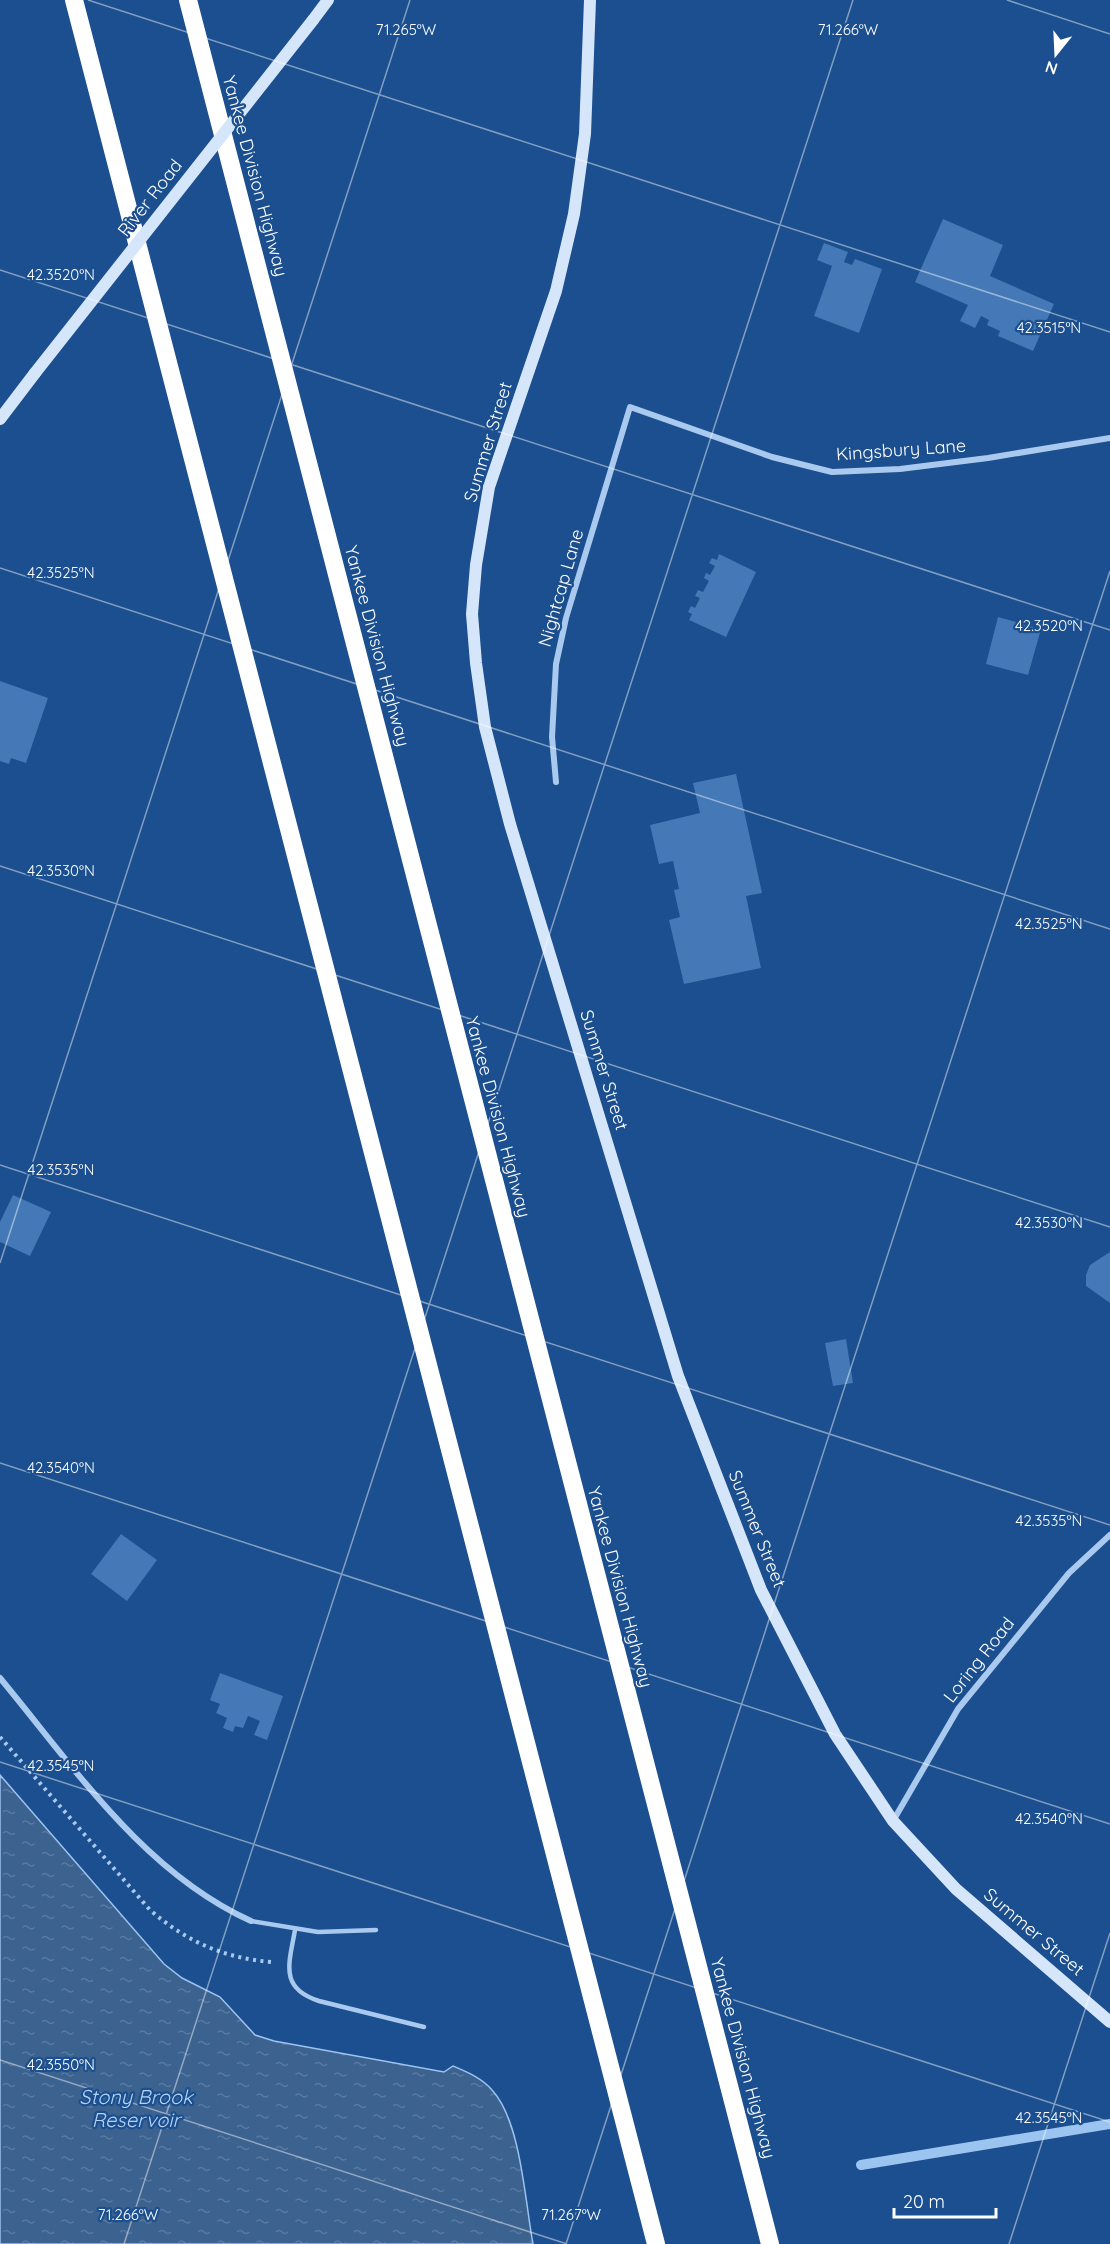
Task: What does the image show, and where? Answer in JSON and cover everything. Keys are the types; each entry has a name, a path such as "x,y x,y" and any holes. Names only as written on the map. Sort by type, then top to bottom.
{"highway":[{"path":"74,0 656,2244"},
{"name":"Yankee Division Highway","path":"188,0 770,2244"}],"street":[{"name":"River Road","path":"0,418 328,0"},
{"name":"Summer Street","path":"590,0 585,134 574,214 556,291 489,487 476,565 472,614 485,727 510,824 678,1376 761,1590 835,1734 893,1821 956,1889 1110,2022"},
{"name":"Kingsbury Lane","path":"630,407 772,457 832,472 900,469 988,458 1110,438"},
{"name":"Nightcap Lane","path":"555,782 552,737 556,664 566,618 630,407"},
{"name":"Loring Road","path":"893,1821 958,1709 1070,1573 1110,1535"},
{"path":"0,1678 142,1845 208,1900 251,1921"}],"lane":[{"path":"251,1921 318,1932 376,1930"},
{"path":"295,1930 290,1964 290,1976 294,1989 305,1997 424,2027"}],"path":[{"path":"0,1737 150,1910 166,1923 194,1941 221,1953 238,1958 290,1964"}],"water":[{"name":"Stony Brook Reservoir","path":"0,1775 164,1964 182,1978 220,1997 255,2035 274,2041 444,2072 453,2066 484,2082 502,2104 510,2121 516,2141 533,2244 0,2244"}],"building":[{"path":"943,219 1003,245 990,276 1054,304 1033,351 998,336 1000,331 987,325 989,320 981,316 975,328 960,321 968,305 915,282"},
{"path":"824,243 848,252 844,262 852,265 855,259 882,269 859,333 814,316 832,266 817,260"},
{"path":"719,554 756,572 726,637 689,620 692,614 688,612 691,606 695,608 700,598 695,596 698,590 703,592 709,581 704,578 706,573 710,575 715,566 709,563 712,558 717,560"},
{"path":"998,617 1041,629 1028,675 986,664"},
{"path":"0,681 48,698 26,763 11,758 9,764 0,761"},
{"path":"736,774 762,893 746,896 761,968 684,984 669,920 680,917 674,890 679,889 673,861 659,864 650,825 700,813 693,783"},
{"path":"13,1195 51,1212 30,1256 0,1242 0,1222"},
{"path":"1110,1252 1110,1303 1086,1286 1086,1275 1090,1265"},
{"path":"846,1339 853,1383 833,1386 825,1343"},
{"path":"121,1534 157,1560 127,1601 91,1574"},
{"path":"220,1673 283,1696 267,1740 254,1735 260,1721 248,1716 243,1728 235,1726 233,1732 223,1728 227,1718 216,1713 220,1704 210,1700"}],"waterway":[{"path":"861,2165 1110,2124"}]}
